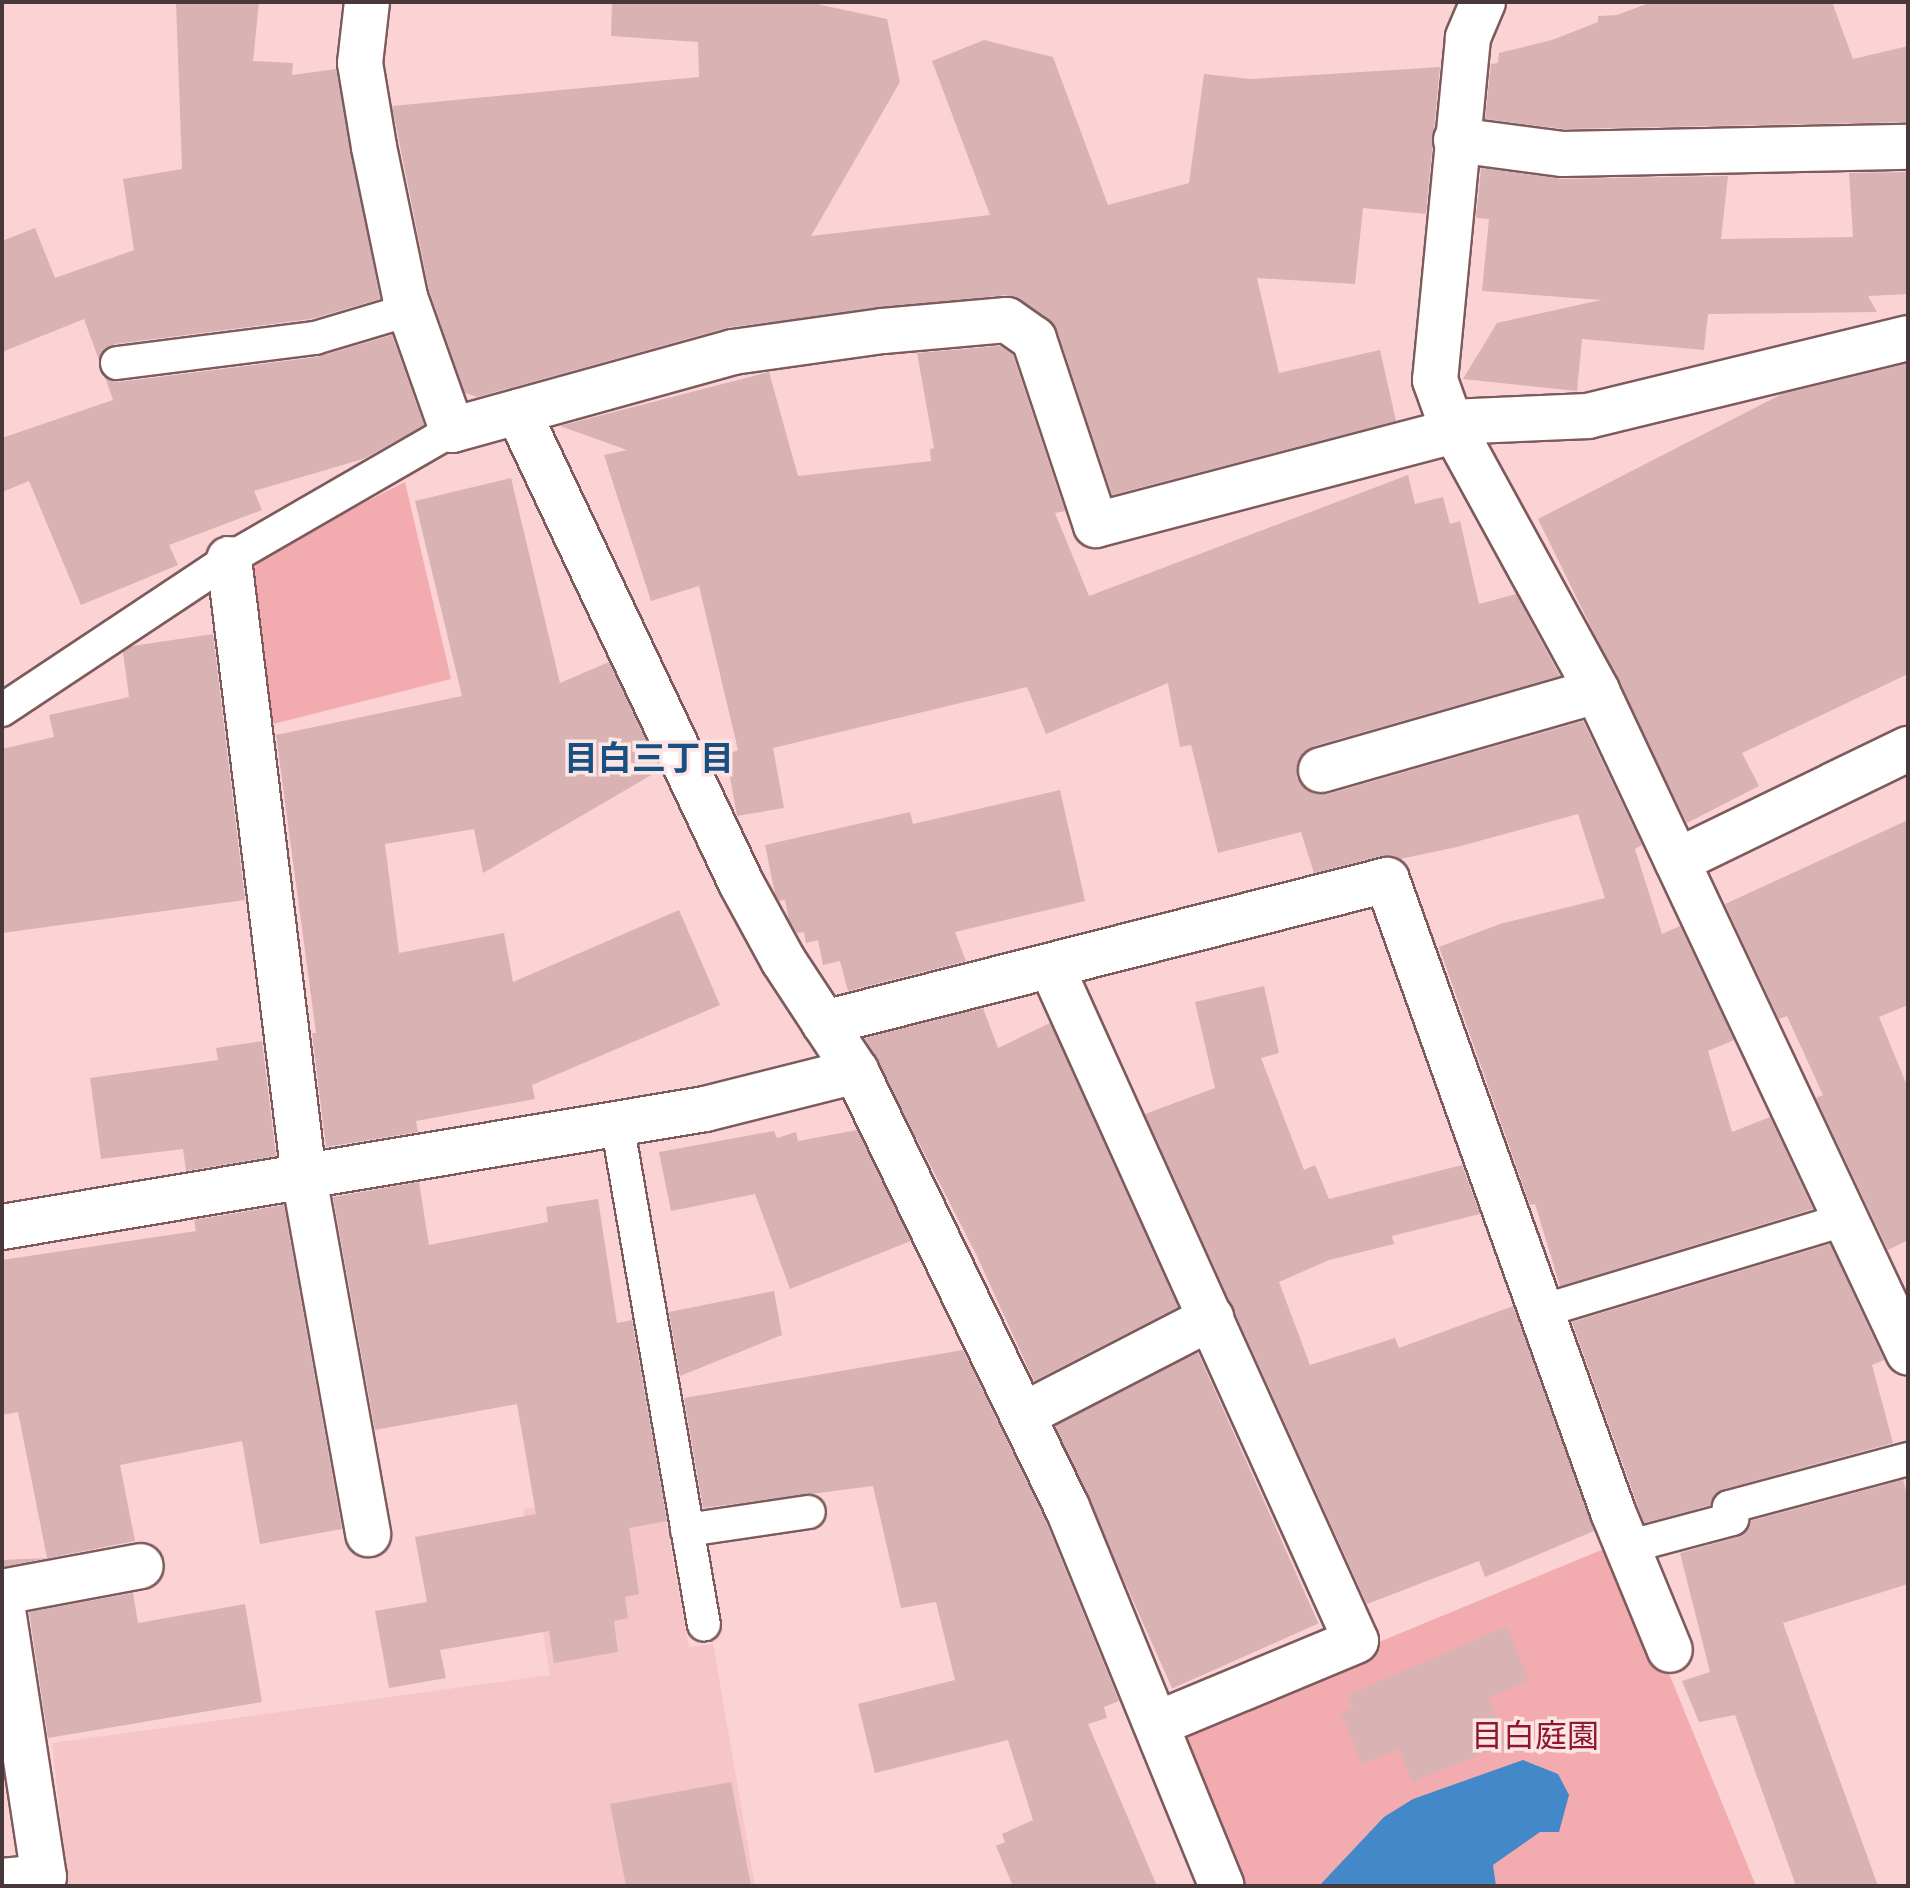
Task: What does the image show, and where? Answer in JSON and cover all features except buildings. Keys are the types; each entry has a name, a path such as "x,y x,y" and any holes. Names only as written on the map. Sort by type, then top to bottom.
{"street":[{"path":"367,2 360,63 409,310 452,430 733,352 883,331 1007,320 1034,339 1096,525 1452,426 1588,416 1908,338"},
{"path":"1483,2 1468,38 1435,380 1452,426 1597,691 1843,1220 1908,1352"},
{"path":"1456,140 1563,154 1908,147"},
{"path":"518,412 741,883 856,1071 1023,1415 1157,1724 1222,1886"},
{"path":"229,559 304,1177 368,1534"},
{"path":"1321,770 1597,691"},
{"path":"1677,861 1908,749"},
{"path":"824,1023 1052,968 1387,880 1627,1547 1670,1650"},
{"path":"1052,968 1356,1641 1157,1724"},
{"path":"2,1227 705,1109 856,1071"},
{"path":"1023,1415 1211,1318"},
{"path":"2,1592 141,1566"},
{"path":"2,1603 44,1877 20,1882"}],"lane":[{"path":"117,363 315,338 409,310"},
{"path":"2,710 229,559 452,430"},
{"path":"617,1123 704,1625"},
{"path":"1542,1311 1843,1220"},
{"path":"1627,1547 1732,1519 1729,1507 1908,1459"},
{"path":"687,1530 809,1512"}],"shaded area":[{"path":"660,1491 689,1647 713,1644 755,1886 47,1886 68,1882 52,1743 550,1675 523,1509"}],"green space":[{"path":"405,482 451,679 273,724 245,563"},
{"name":"目白庭園","path":"1616,1544 1756,1886 1232,1886 1168,1729"}],"water":[{"path":"1523,1760 1558,1774 1569,1795 1559,1832 1540,1832 1493,1865 1496,1886 1319,1886 1384,1817 1413,1799"}],"district":[{"name":"目白三丁目","path":"649,761"}]}
